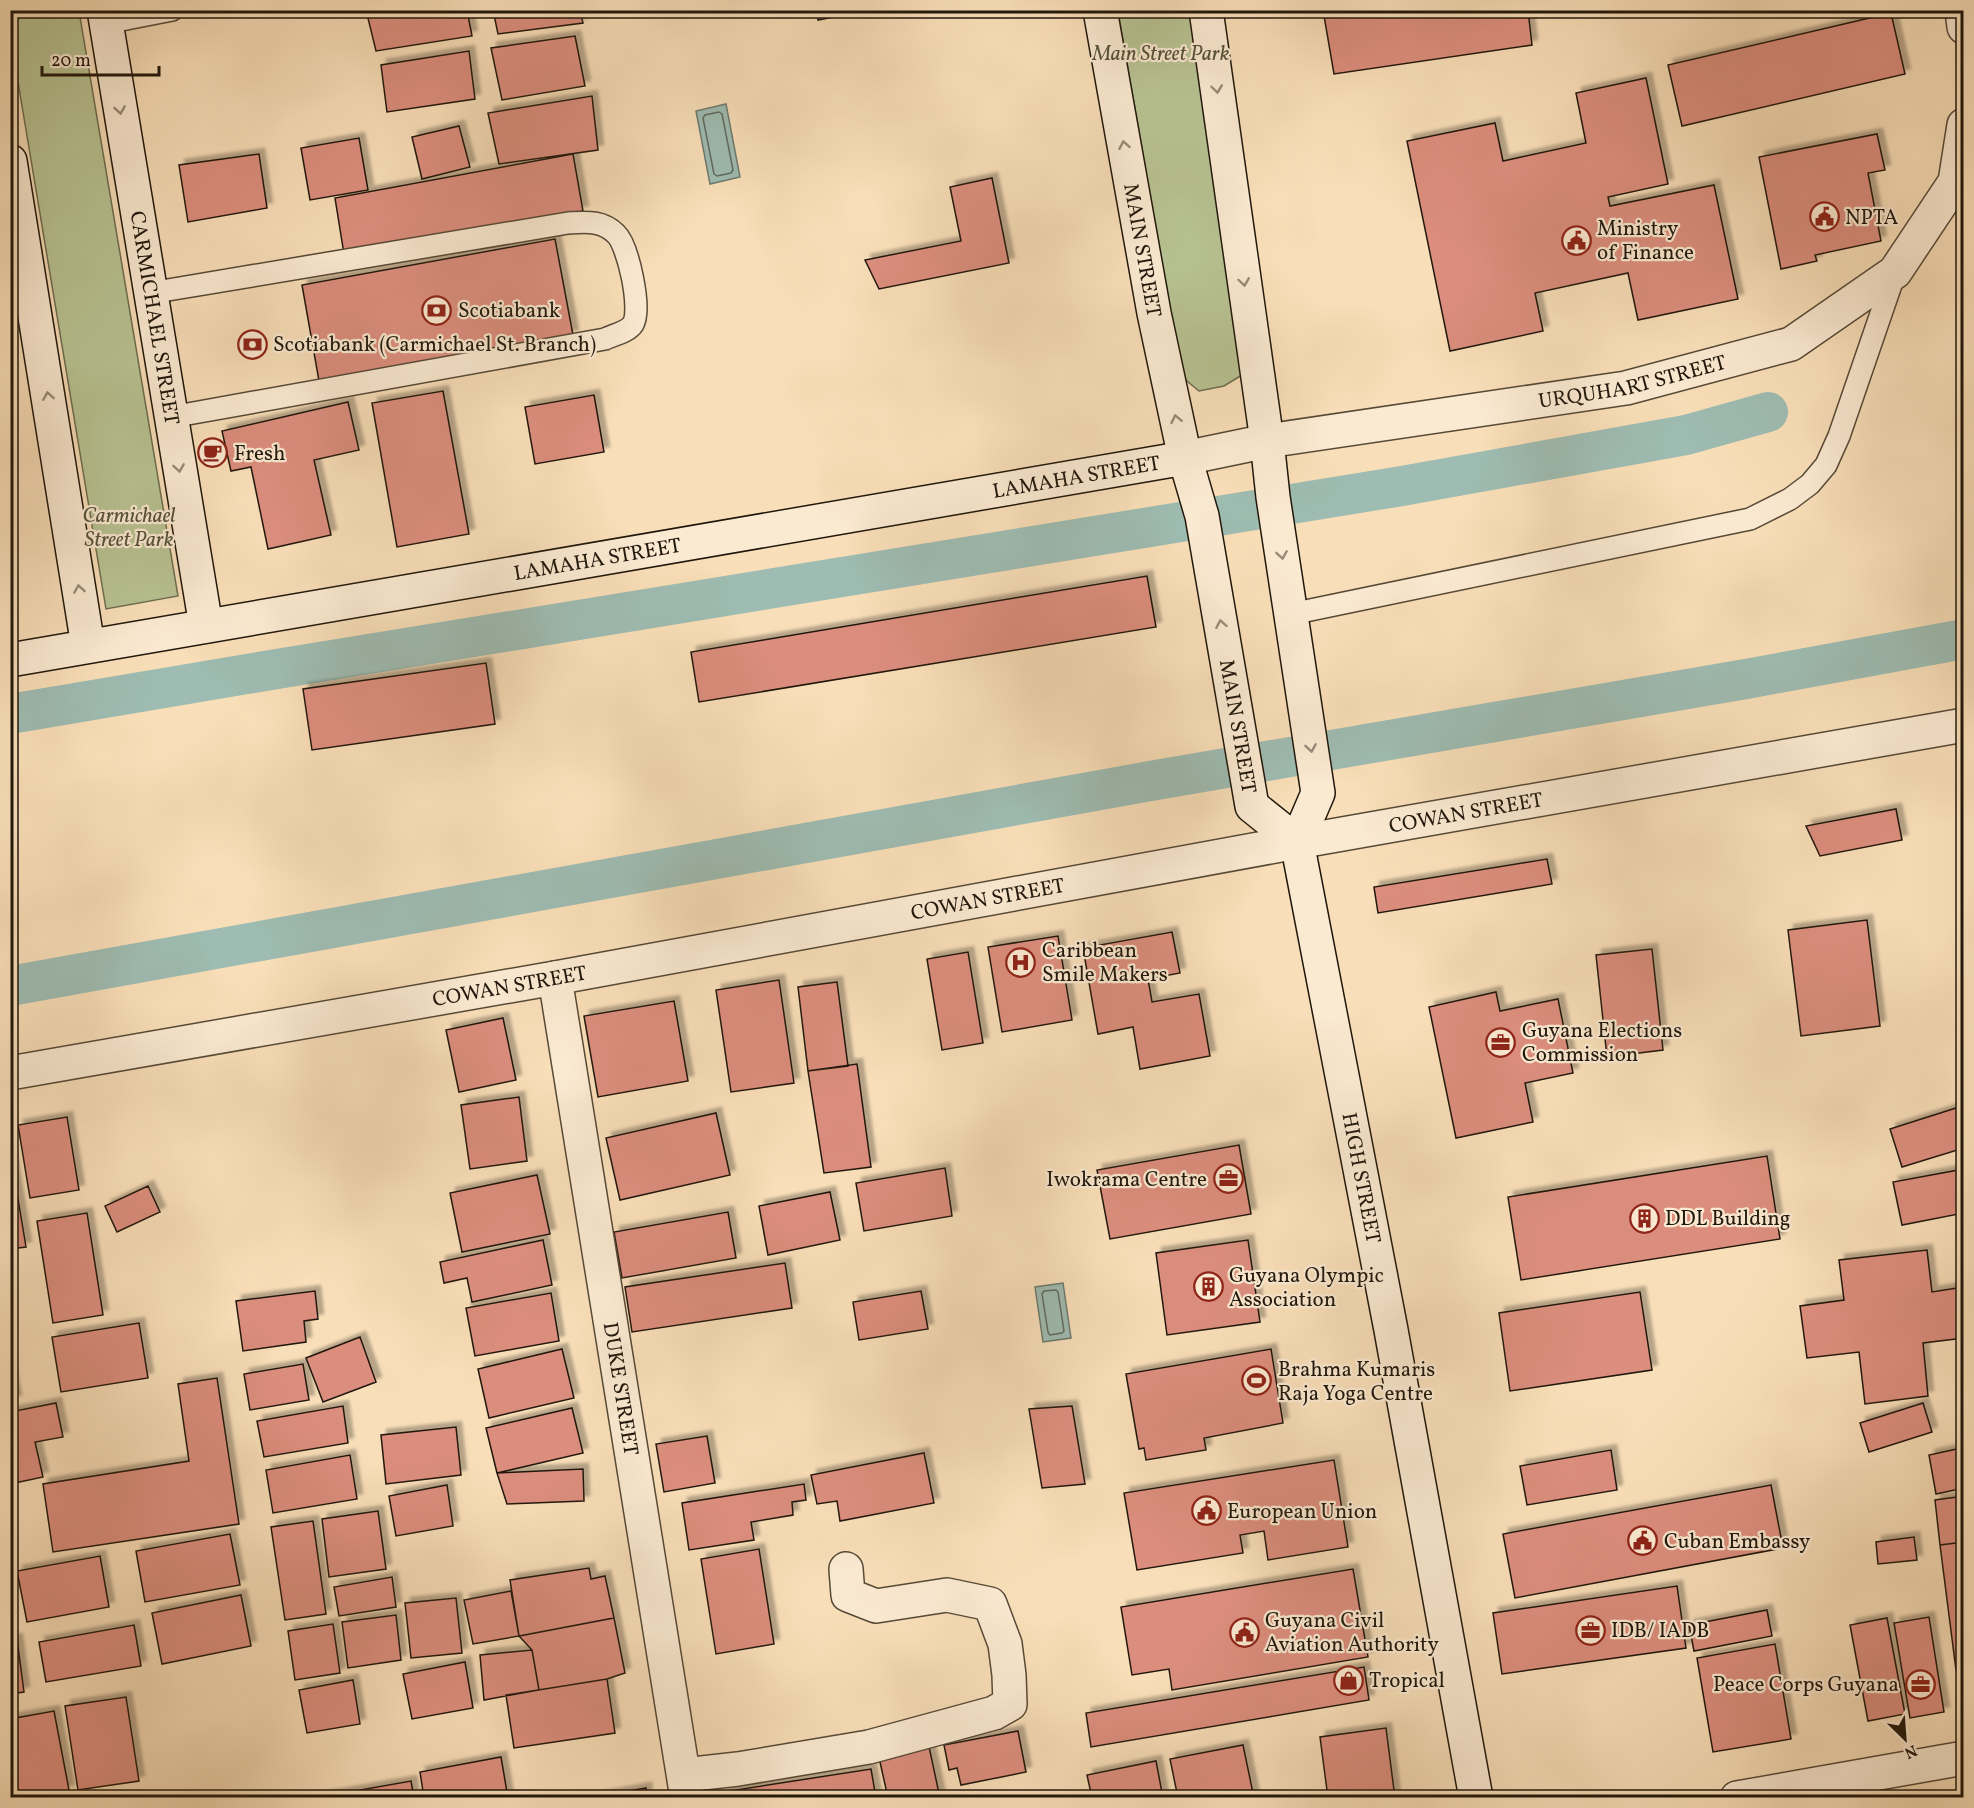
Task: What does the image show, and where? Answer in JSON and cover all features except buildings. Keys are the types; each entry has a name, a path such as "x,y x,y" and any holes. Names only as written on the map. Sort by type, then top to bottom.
{"street":[{"name":"MAIN STREET","path":"1100,10 1154,314 1185,458 1202,516 1252,806 1297,842"},
{"path":"1206,10 1273,497 1318,793 1297,842"},
{"path":"1962,10 1964,27"},
{"name":"CARMICHAEL STREET","path":"105,17 206,626"},
{"name":"URQUHART STREET","path":"1185,458 1267,441 1626,388 1791,344 1895,272 1955,182 1964,125"},
{"path":"10,161 88,646"},
{"name":"LAMAHA STREET","path":"10,660 1185,458"},
{"name":"COWAN STREET","path":"10,1073 555,978 1297,842 1964,725"},
{"name":"HIGH STREET","path":"1297,842 1391,1330 1476,1797"},
{"name":"DUKE STREET","path":"555,978 685,1786"},
{"path":"685,1786 738,1769 869,1747 994,1713 1010,1704 1005,1644 990,1604 947,1595 876,1606 848,1595 846,1569"},
{"path":"1737,1797 1964,1758"}],"lane":[{"path":"105,17 172,10"},
{"path":"150,293 568,223 595,222 618,235 634,281 636,315 633,324 626,330 605,339 171,417"},
{"path":"1291,614 1750,519 1790,499 1810,484 1826,465 1839,436 1895,272"}],"green space":[{"name":"Carmichael Street Park","path":"10,11 79,11 178,596 106,609 11,40"},
{"name":"Main Street Park","path":"1118,11 1191,11 1242,375 1224,386 1199,391 1181,376"}],"water":[{"path":"726,104 740,177 710,184 696,111"},
{"path":"1063,1283 1071,1338 1043,1342 1035,1287"}],"waterway":[{"path":"10,714 1402,486 1686,435 1768,412"},
{"path":"10,986 1156,780 1746,679 1964,639"}],"place":[{"name":"NPTA","path":"1824,217"},
{"name":"Ministry of Finance","path":"1576,240"},
{"name":"Scotiabank","path":"437,310"},
{"name":"Scotiabank (Carmichael St. Branch)","path":"252,344"},
{"name":"Fresh","path":"213,453"},
{"name":"Caribbean Smile Makers","path":"1021,962"},
{"name":"Guyana Elections Commission","path":"1501,1042"},
{"name":"Iwokrama Centre","path":"1228,1179"},
{"name":"DDL Building","path":"1644,1218"},
{"name":"Guyana Olympic Association","path":"1208,1287"},
{"name":"Brahma Kumaris Raja Yoga Centre","path":"1257,1381"},
{"name":"European Union","path":"1206,1511"},
{"name":"Cuban Embassy","path":"1643,1541"},
{"name":"IDB/ IADB","path":"1590,1630"},
{"name":"Guyana Civil Aviation Authority","path":"1244,1632"},
{"name":"Tropical","path":"1348,1680"},
{"name":"Peace Corps Guyana","path":"1920,1684"}]}
